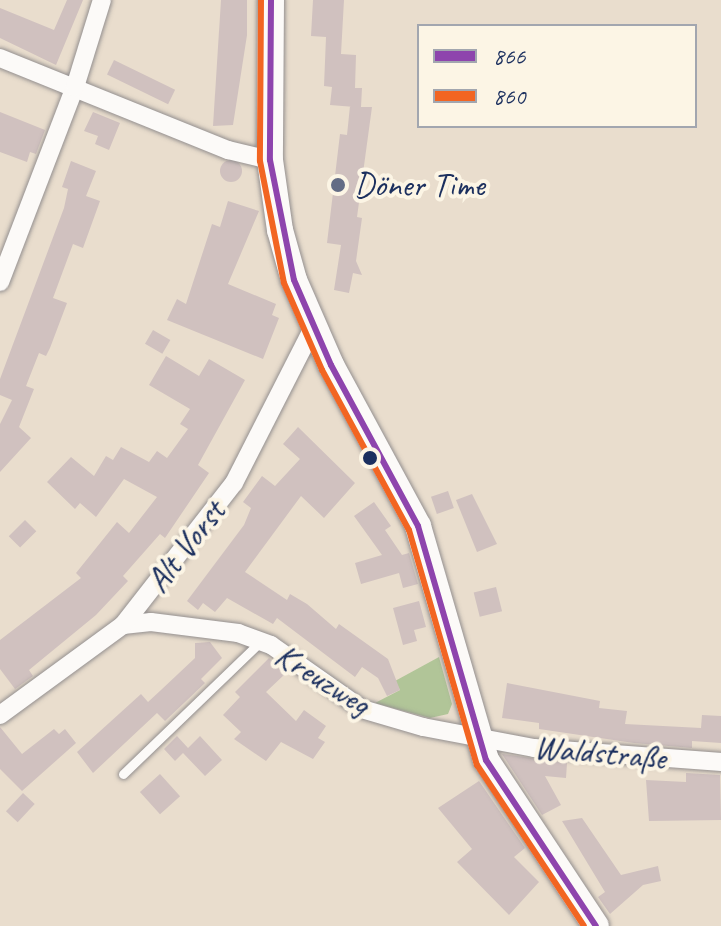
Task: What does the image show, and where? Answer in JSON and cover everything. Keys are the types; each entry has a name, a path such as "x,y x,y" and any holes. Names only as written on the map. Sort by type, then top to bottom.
{"street":[{"path":"2,270 75,87 102,0"},
{"path":"271,0 270,160 280,230 313,328 411,508 479,738 513,805 596,926"},
{"path":"0,58 228,150 270,160"},
{"name":"Alt Vorst","path":"0,715 123,625 234,483 313,328"},
{"name":"Kreuzweg","path":"123,625 198,627 261,641 372,714 479,738"},
{"name":"Waldstraße","path":"479,738 621,757 721,762"}],"lane":[{"name":"Kreuzweg","path":"123,774 261,641"}],"green space":[{"path":"439,657 452,704 448,714 430,718 375,703 400,690 395,681"}],"building":[{"path":"67,0 83,0 56,65 0,38 0,8 54,30"},
{"path":"221,0 247,0 247,35 233,125 213,126"},
{"path":"313,0 344,0 341,54 356,55 355,88 362,88 361,107 372,107 357,217 362,218 356,261 362,275 353,273 349,293 334,290 341,245 327,243 340,134 347,135 350,107 330,105 332,87 324,86 326,37 311,36"},
{"path":"114,60 175,90 168,104 107,74"},
{"path":"0,112 45,130 36,154 30,152 27,162 0,152"},
{"path":"93,112 120,123 109,150 95,144 98,136 84,131"},
{"path":"231,160 239,163 242,171 239,179 231,182 223,179 220,171 223,163"},
{"path":"71,161 96,171 86,196 100,201 83,248 73,244 53,298 67,303 50,348 46,356 39,353 26,386 34,389 19,427 31,438 0,472 0,424 12,400 0,395 0,379 64,208 68,189 62,187"},
{"path":"228,201 259,211 228,284 276,304 272,315 279,318 263,359 167,320 177,299 186,304 212,224 220,227"},
{"path":"153,330 170,340 162,354 145,344"},
{"path":"166,356 199,376 209,359 245,380 198,465 209,473 165,538 160,534 123,576 128,581 96,615 29,670 33,676 15,689 0,669 0,640 81,578 76,573 117,522 129,533 157,497 124,479 96,517 80,503 75,509 47,482 71,457 94,476 106,456 113,460 121,447 149,462 157,451 167,458 188,429 180,424 190,409 149,385"},
{"path":"298,427 355,483 324,518 301,496 245,572 287,600 290,594 307,604 336,629 339,624 388,659 400,690 387,696 378,678 362,667 355,677 277,618 273,624 227,598 215,612 203,603 198,610 187,601 244,525 251,508 243,502 262,476 275,486 300,459 283,444"},
{"path":"448,491 454,508 437,514 431,497"},
{"path":"472,494 497,544 477,552 456,500"},
{"path":"374,502 391,526 385,530 402,555 409,553 418,584 403,588 399,573 361,584 355,563 382,555 354,516"},
{"path":"25,520 36,531 20,548 9,536"},
{"path":"496,587 502,611 480,617 474,593"},
{"path":"419,601 426,627 414,630 417,641 403,645 393,608"},
{"path":"210,642 222,658 201,679 205,683 165,721 157,713 93,773 77,752 141,694 148,702 161,690 195,658 195,643"},
{"path":"269,658 285,674 266,692 296,721 304,710 326,726 318,738 325,742 313,759 281,742 266,761 234,739 241,732 223,715 240,697 235,692"},
{"path":"507,683 600,701 599,708 627,711 625,724 701,728 702,715 721,716 721,743 692,741 692,748 539,729 539,723 502,718"},
{"path":"0,727 22,754 54,729 59,734 65,729 76,743 22,791 0,769"},
{"path":"177,736 188,748 200,736 222,760 205,776 183,753 175,761 164,749"},
{"path":"502,754 567,763 566,778 545,776 561,805 542,815"},
{"path":"686,773 720,775 721,820 649,821 646,780 686,782"},
{"path":"160,774 180,796 160,814 140,792"},
{"path":"479,781 525,848 514,857 539,882 509,915 457,862 472,849 438,808"},
{"path":"23,793 35,804 18,822 6,811"},
{"path":"582,818 621,875 658,866 661,881 643,885 610,914 598,897 605,892 562,821"}],"transit line":[{"name":"860","path":"261,0 260,161 284,283 322,370 409,530 477,765 584,926"},
{"name":"866","path":"271,0 270,160 294,280 331,365 418,526 486,760 596,926"}],"place":[{"name":"Döner Time","path":"338,185"}]}
